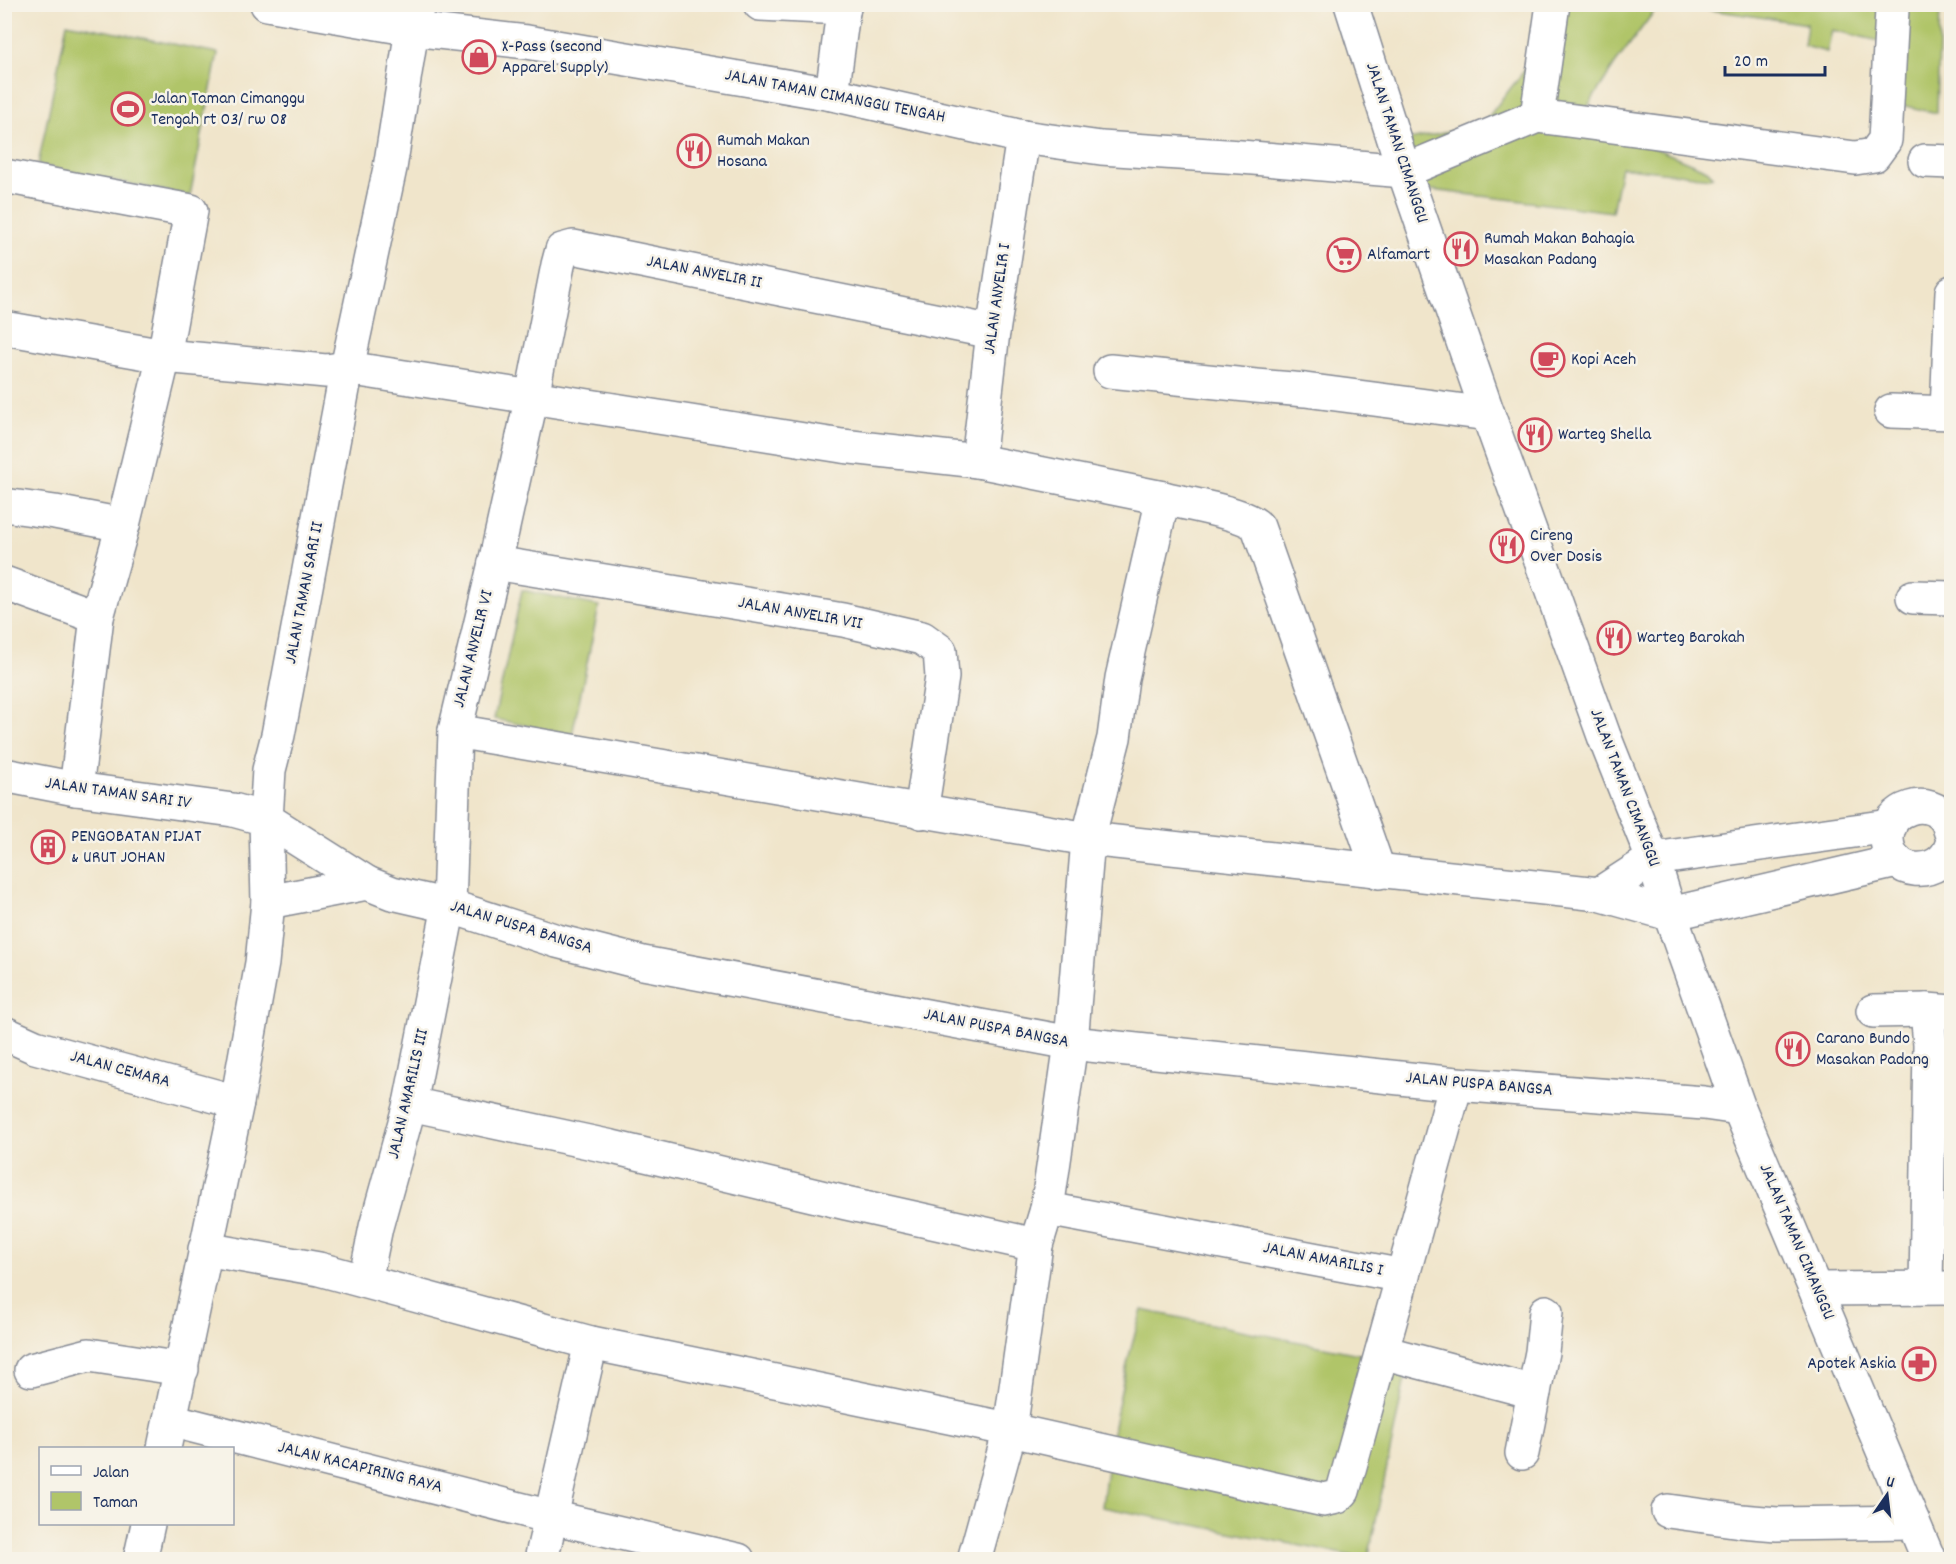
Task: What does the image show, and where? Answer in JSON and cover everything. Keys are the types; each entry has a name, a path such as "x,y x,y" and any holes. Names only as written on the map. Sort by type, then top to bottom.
{"street":[{"name":"JALAN TAMAN CIMANGGU TENGAH","path":"267,4 415,17 527,42 832,94 1023,136 1101,148 1404,171"},
{"path":"760,4 844,6 832,94"},
{"name":"JALAN TAMAN CIMANGGU","path":"1351,4 1404,171 1488,414 1604,736 1653,860 1739,1108 1929,1560"},
{"path":"1538,116 1553,4"},
{"path":"1404,171 1538,116 1855,158 1874,155 1885,140 1892,10 1889,4"},
{"name":"JALAN TAMAN SARI II","path":"166,1434 182,1369 237,1102 262,963 268,902 266,819 269,770 280,723 347,368 390,168 415,17"},
{"name":"JALAN ANYELIR I","path":"978,461 993,332 1023,136"},
{"path":"4,176 191,211 164,357 123,525 97,617 76,789"},
{"name":"JALAN ANYELIR II","path":"532,396 562,250 573,247 993,332"},
{"path":"1891,411 1949,412 1952,292"},
{"path":"4,328 164,357 326,371 347,368 842,446 978,461 1162,498 1238,516 1253,522 1258,527 1378,872"},
{"path":"1110,371 1305,390 1488,414"},
{"name":"JALAN ANYELIR VI","path":"449,906 455,731 532,396"},
{"path":"974,1560 1010,1430 1036,1245 1047,1209 1071,1043 1088,839 1114,738 1122,678 1162,498"},
{"path":"4,505 123,525"},
{"name":"JALAN ANYELIR VII","path":"495,563 843,620 922,638 940,651 942,677 921,812"},
{"path":"4,583 97,617"},
{"path":"1913,597 1952,597"},
{"path":"455,731 1088,839 1599,894 1670,914 1897,861"},
{"name":"JALAN TAMAN SARI IV","path":"4,775 76,789 233,810 266,819"},
{"path":"1946,815 1926,806 1914,806 1895,817 1887,838 1890,851 1897,861 1914,870 1933,868 1947,855 1952,844"},
{"name":"JALAN PUSPA BANGSA","path":"266,819 367,883 392,893 449,906 556,941 643,963 1071,1043 1456,1084 1704,1103 1739,1108"},
{"path":"1599,894 1653,860 1890,826"},
{"path":"268,902 367,883"},
{"name":"JALAN AMARILIS III","path":"365,1281 376,1227 410,1104 449,906"},
{"path":"1816,1289 1939,1288 1930,1045 1939,1011 1873,1011"},
{"name":"JALAN CEMARA","path":"4,1033 34,1047 237,1102"},
{"name":"JALAN AMARILIS I","path":"1047,1209 1403,1276 1456,1084"},
{"path":"410,1104 612,1147 846,1203 1036,1245"},
{"path":"205,1249 319,1269 591,1343 1010,1430 1324,1500 1337,1497 1343,1491 1403,1276"},
{"path":"1522,1452 1542,1352 1546,1312"},
{"path":"541,1560 591,1343"},
{"path":"1382,1352 1534,1392"},
{"path":"31,1370 89,1355 182,1369"},
{"name":"JALAN KACAPIRING RAYA","path":"166,1434 226,1447"},
{"name":"JALAN KACAPIRING RAYA","path":"234,1449 738,1560"},
{"path":"1668,1511 1777,1524 1913,1522"},
{"path":"140,1560 148,1525"}],"green space":[{"path":"1567,5 1659,5 1615,64 1581,117 1707,170 1713,176 1710,178 1621,167 1612,212 1423,189 1409,140 1482,125 1555,31"},
{"path":"1677,5 1940,5 1937,113 1874,99 1888,43 1832,30 1827,52 1804,46 1807,24"},
{"name":"Jalan Taman Cimanggu Tengah rt 03/ rw 08","path":"67,23 218,53 190,196 38,165"},
{"path":"522,590 599,606 572,735 494,719"},
{"path":"1951,1024 1951,1076 1938,1079 1938,1034"},
{"path":"1142,1310 1408,1364 1368,1559 1102,1507 1117,1407"}],"place":[{"name":"X-Pass (second Apparel Supply)","path":"479,57"},
{"name":"Jalan Taman Cimanggu Tengah rt 03/ rw 08","path":"128,109"},
{"name":"Rumah Makan Hosana","path":"694,151"},
{"name":"Rumah Makan Bahagia Masakan Padang","path":"1461,249"},
{"name":"Alfamart","path":"1344,255"},
{"name":"Kopi Aceh","path":"1548,360"},
{"name":"Warteg Shella","path":"1535,435"},
{"name":"Cireng Over Dosis","path":"1507,546"},
{"name":"Warteg Barokah","path":"1614,638"},
{"name":"PENGOBATAN PIJAT & URUT JOHAN","path":"48,847"},
{"name":"Carano Bundo Masakan Padang","path":"1793,1049"},
{"name":"Apotek Askia","path":"1919,1364"}]}
